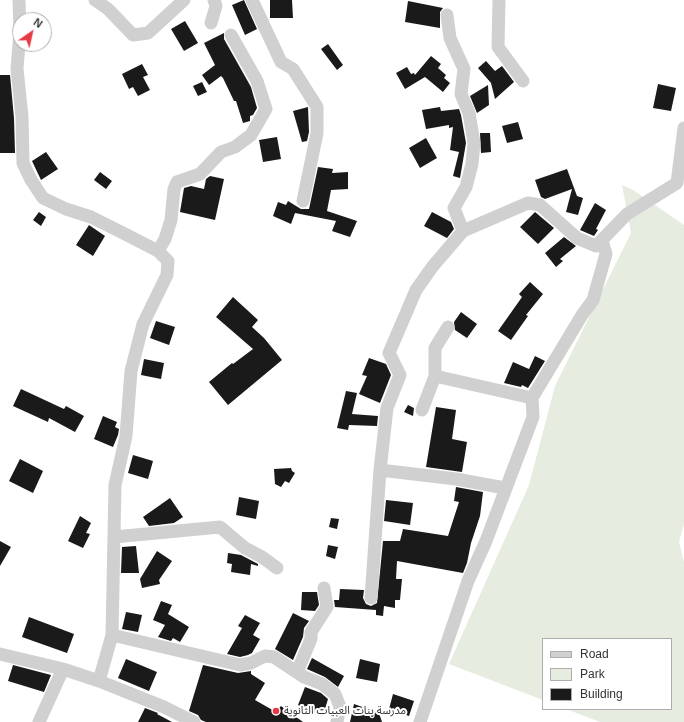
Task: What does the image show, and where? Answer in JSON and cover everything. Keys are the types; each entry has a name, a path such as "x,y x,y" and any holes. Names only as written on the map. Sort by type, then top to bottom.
{"street":[{"path":"19,0 20,31 17,69 22,117 24,163 31,180 44,198 66,209 91,217 158,251 168,261 167,275 143,324 131,371 126,436 115,485 112,635 99,681"},
{"path":"95,0 108,9 132,35 148,33 184,0"},
{"path":"211,23 216,6 214,0"},
{"path":"252,0 281,62 293,69 317,107 317,133 303,201"},
{"path":"499,0 498,47 523,81"},
{"path":"447,15 450,38 464,69 461,94 469,112 474,143 472,164 466,187 454,208 463,231"},
{"path":"158,251 165,239 172,220 174,189 177,182 200,174 221,152 235,147 240,143 250,134 266,109 257,81 231,36"},
{"path":"371,598 380,470 387,408 400,375 389,353 416,290 433,266 463,231 528,203 540,205 577,238 596,246 627,214 678,183 684,128"},
{"path":"420,722 468,581 486,541 533,417 532,398 593,300 606,254 602,240"},
{"path":"422,410 435,376 435,348 448,327"},
{"path":"435,376 532,398"},
{"path":"380,470 456,479 505,488"},
{"path":"114,537 220,527 245,548 262,557 277,568"},
{"path":"296,672 311,639 311,632 327,607 324,588"},
{"path":"112,635 240,665 251,663 265,656 274,657 296,672 322,684 335,694 340,707 337,722"},
{"path":"0,654 63,669 99,681 164,707 194,722"},
{"path":"39,722 63,669"}],"green space":[{"path":"622,185 633,190 684,225 684,524 679,542 684,562 684,722 600,722 569,710 672,710 672,638 542,638 542,700 449,664 529,485 555,386 631,233"}],"building":[{"path":"244,0 257,29 245,35 232,5"},
{"path":"270,0 292,0 293,18 270,18"},
{"path":"408,1 443,8 440,12 440,28 405,22"},
{"path":"185,21 198,43 184,51 171,29"},
{"path":"224,33 224,39 251,87 257,108 253,115 250,116 250,121 243,123 236,101 234,101 223,78 221,76 209,85 202,75 215,65 204,43"},
{"path":"328,44 343,65 337,70 321,49"},
{"path":"431,56 441,64 438,68 446,75 444,78 450,83 443,92 425,77 405,89 396,73 407,67 411,74 414,73 415,75"},
{"path":"486,61 495,71 502,66 514,82 495,99 491,83 478,68"},
{"path":"142,64 148,75 143,77 150,90 138,96 133,87 129,89 122,74"},
{"path":"0,75 10,75 14,118 15,153 0,153"},
{"path":"202,82 207,92 198,96 193,86"},
{"path":"658,84 676,88 671,111 653,108"},
{"path":"488,85 489,105 477,113 470,96"},
{"path":"308,107 309,132 307,141 302,142 293,111"},
{"path":"440,107 441,111 459,109 461,115 466,143 460,178 453,176 459,152 450,150 453,127 449,128 449,125 426,129 422,110"},
{"path":"518,122 523,139 507,143 502,126"},
{"path":"480,133 490,133 491,152 481,153"},
{"path":"277,137 281,159 263,162 259,140"},
{"path":"426,138 437,158 420,168 409,148"},
{"path":"46,152 58,169 41,180 32,161"},
{"path":"318,167 333,169 332,173 348,172 348,189 331,190 327,211 357,221 350,237 332,231 336,221 295,213 291,224 273,216 278,202 286,205 288,201 301,209 309,209"},
{"path":"567,169 577,196 583,198 578,215 566,212 572,189 545,199 541,197 535,180"},
{"path":"100,172 112,181 106,189 94,180"},
{"path":"210,176 224,179 215,220 180,212 184,188 191,186 204,189 206,179"},
{"path":"595,203 606,210 594,236 580,230"},
{"path":"39,212 46,217 41,226 33,220"},
{"path":"432,212 451,222 454,229 447,238 424,226"},
{"path":"535,212 554,228 538,244 520,227"},
{"path":"89,225 105,236 93,256 76,245"},
{"path":"564,237 576,246 560,259 563,261 556,267 545,253"},
{"path":"530,282 543,294 526,315 528,316 511,340 498,331 522,297 519,294"},
{"path":"233,297 258,320 252,327 264,338 282,360 228,405 209,382 232,363 233,364 253,349 216,317"},
{"path":"461,312 477,324 467,338 455,330 454,322"},
{"path":"156,321 175,327 169,345 150,338"},
{"path":"535,356 545,361 528,388 522,385 521,387 504,383 513,362 529,369"},
{"path":"369,358 386,364 391,375 380,403 359,394 367,376 362,375"},
{"path":"144,359 164,363 161,379 141,375"},
{"path":"21,389 64,409 66,406 84,416 75,432 49,418 48,422 13,406"},
{"path":"346,391 357,393 352,414 378,416 377,426 349,425 348,430 337,428"},
{"path":"408,405 414,408 413,416 404,412"},
{"path":"436,407 456,410 452,439 467,442 462,472 426,467"},
{"path":"103,416 117,422 115,427 119,429 113,447 94,439"},
{"path":"133,455 153,461 148,479 128,473"},
{"path":"20,459 43,471 33,493 9,481"},
{"path":"291,468 295,473 289,483 285,481 281,487 275,484 274,469"},
{"path":"456,487 483,492 480,516 463,573 397,561 396,579 402,579 400,600 395,600 395,608 384,606 383,616 376,615 376,610 335,607 334,600 339,600 340,589 364,590 363,598 366,604 371,606 377,603 383,541 400,541 403,529 448,536 459,502 454,501"},
{"path":"239,497 259,501 256,519 236,515"},
{"path":"170,498 183,517 174,523 149,526 143,517"},
{"path":"386,500 413,503 410,525 384,521"},
{"path":"80,516 91,523 86,533 90,534 83,548 68,541"},
{"path":"331,518 339,519 337,529 329,527"},
{"path":"0,541 11,547 0,566"},
{"path":"328,545 338,547 335,559 326,556"},
{"path":"136,546 139,573 121,573 122,547"},
{"path":"157,551 172,561 159,580 160,584 142,588 140,579"},
{"path":"228,553 241,555 258,564 258,566 251,564 250,575 231,572 232,564 227,563"},
{"path":"302,592 317,592 319,605 315,611 301,610"},
{"path":"161,601 172,605 168,614 189,627 180,642 173,638 171,641 158,637 165,625 153,620"},
{"path":"126,612 142,615 138,632 122,629"},
{"path":"293,613 309,621 304,628 303,637 293,660 275,649"},
{"path":"245,615 260,623 253,635 260,639 252,653 248,655 240,657 227,654 242,628 238,626"},
{"path":"29,617 74,634 67,653 22,637"},
{"path":"312,658 344,676 338,687 325,677 307,669"},
{"path":"126,659 157,672 149,691 118,678"},
{"path":"360,659 380,664 377,682 356,678"},
{"path":"13,665 51,675 44,692 8,681"},
{"path":"203,665 238,673 251,671 251,674 265,683 255,700 276,712 281,706 303,722 206,722 201,720 198,715 189,711"},
{"path":"305,687 321,693 328,699 323,716 298,705"},
{"path":"393,694 414,701 409,716 389,709"},
{"path":"354,704 379,713 382,722 350,722"},
{"path":"145,708 158,713 157,714 172,722 138,722"}],"place":[{"name":"مدرسة بنات العبيات الثانوية","path":"276,711"}]}
